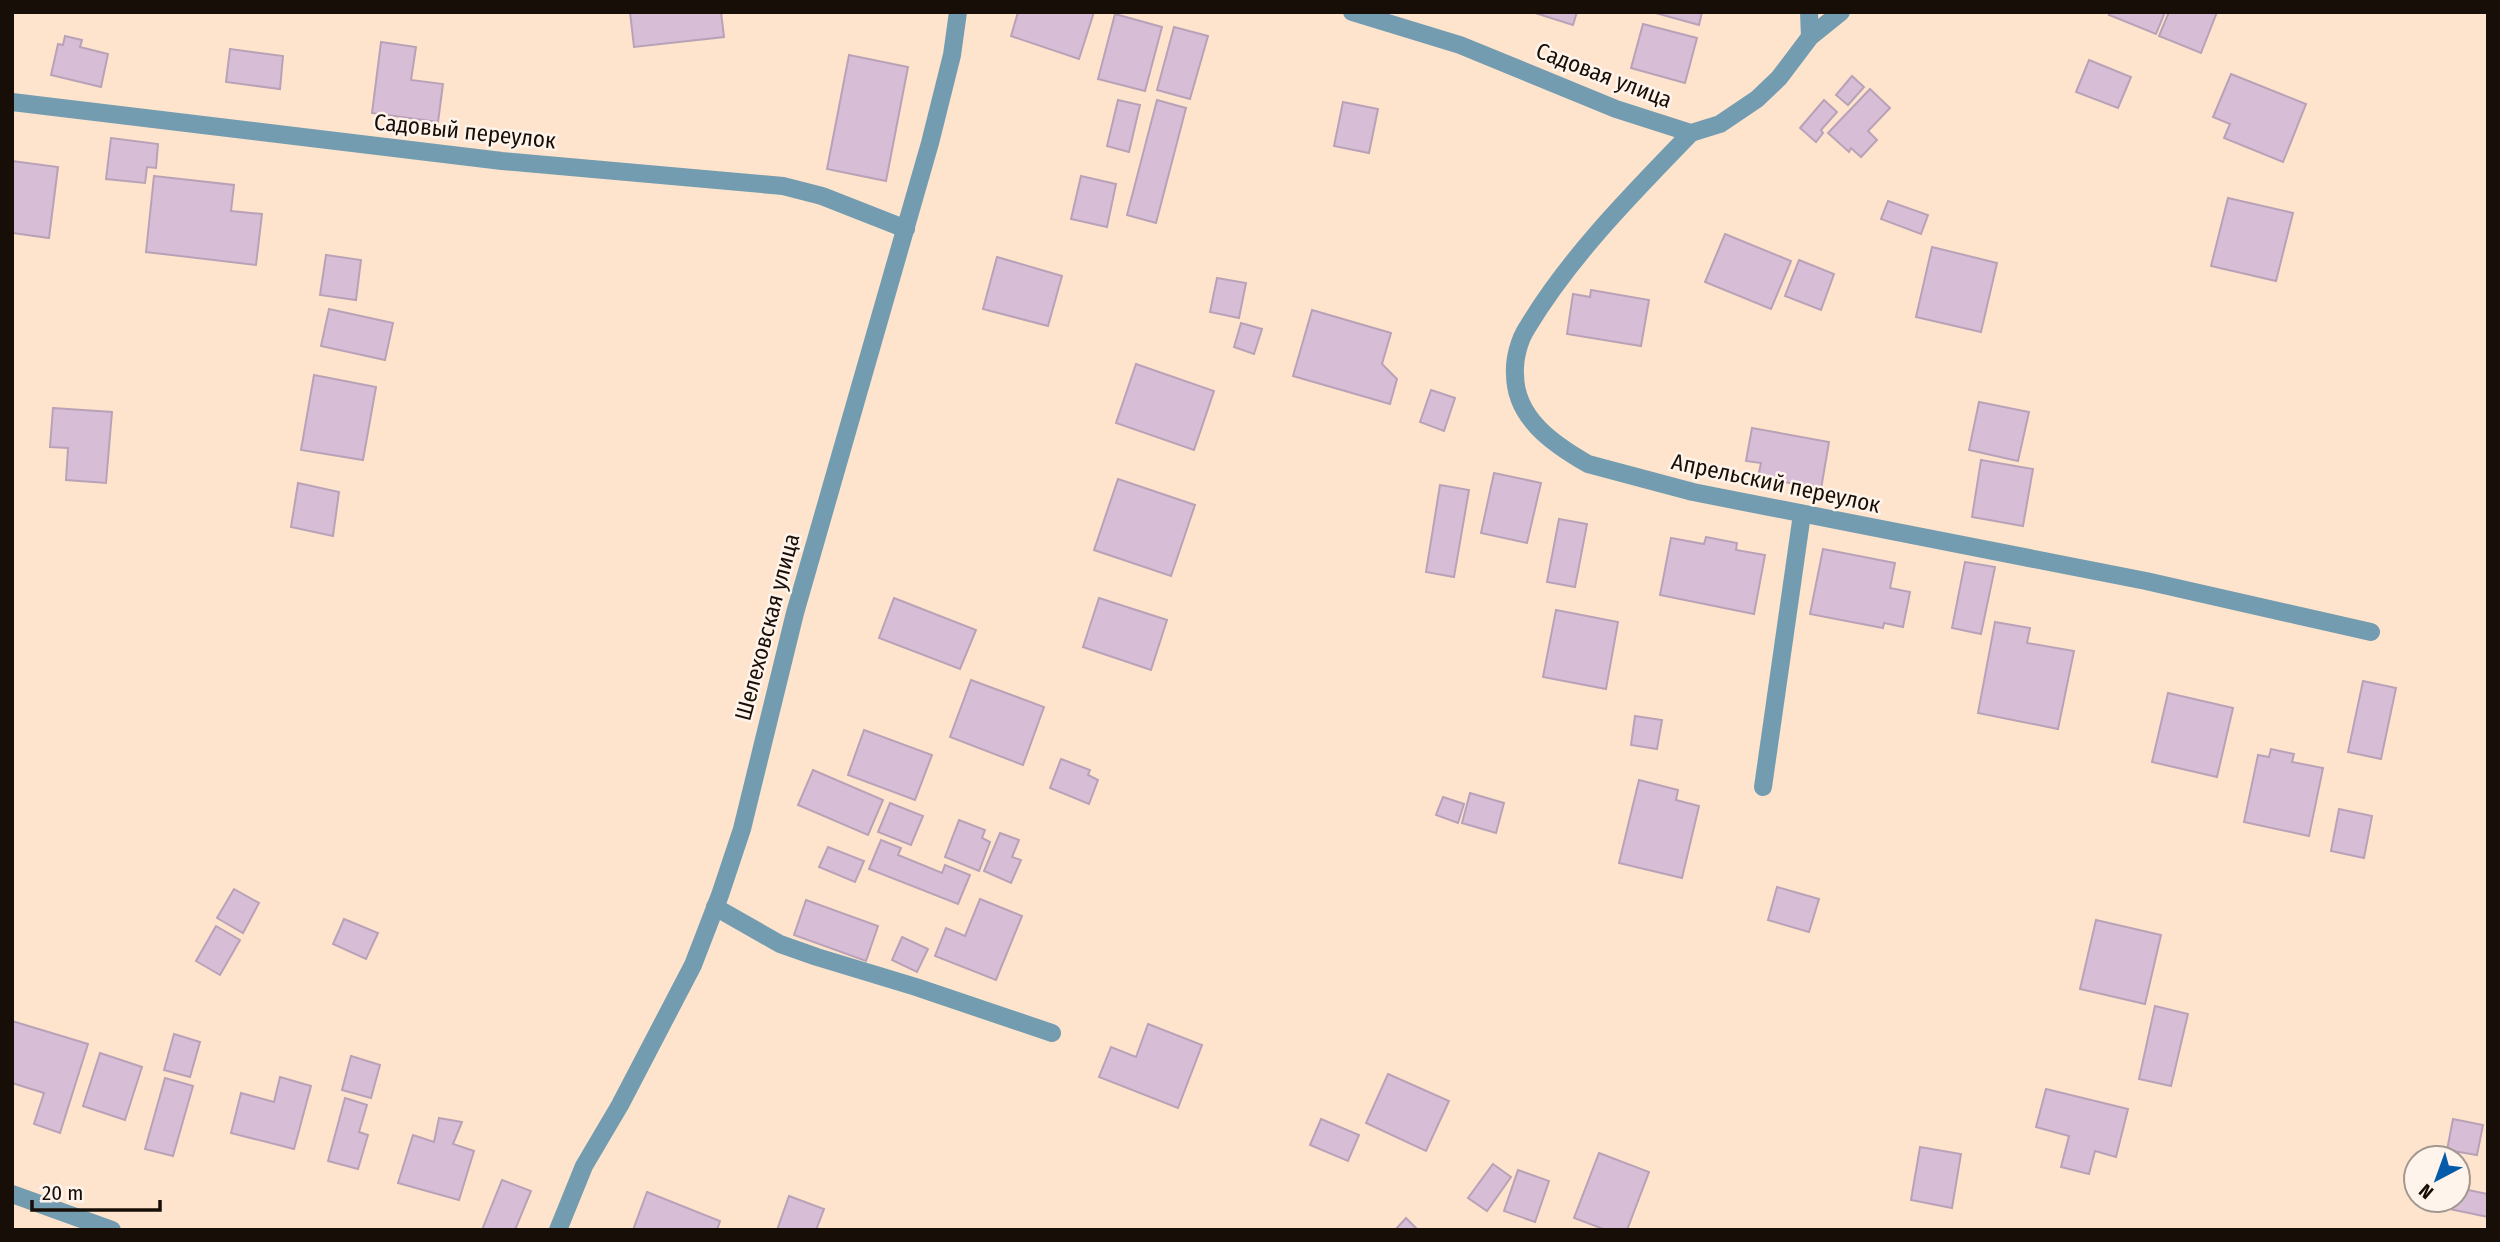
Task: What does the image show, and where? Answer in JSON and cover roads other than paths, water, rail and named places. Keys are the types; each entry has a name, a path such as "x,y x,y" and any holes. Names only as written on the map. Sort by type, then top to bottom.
{"street":[{"name":"Шелеховская улица","path":"558,1230 584,1166 621,1105 693,965 742,829 795,613 952,55 958,12"},
{"name":"Садовая улица","path":"1352,12 1460,45 1616,109 1691,133 1720,124 1757,99 1779,78 1810,37 1841,12"},
{"path":"1810,12 1810,37"},
{"name":"Садовый переулок","path":"12,102 502,162 783,186 822,196 905,229"},
{"name":"Апрельский переулок","path":"1691,133 1633,193 1577,259 1525,330 1516,356 1514,375 1522,408 1532,424 1573,455 1588,464 1693,492 2146,581 2371,632"},
{"path":"1763,787 1802,514"},
{"path":"715,907 780,943 817,957 1052,1033"},
{"path":"12,1195 112,1230"}]}
